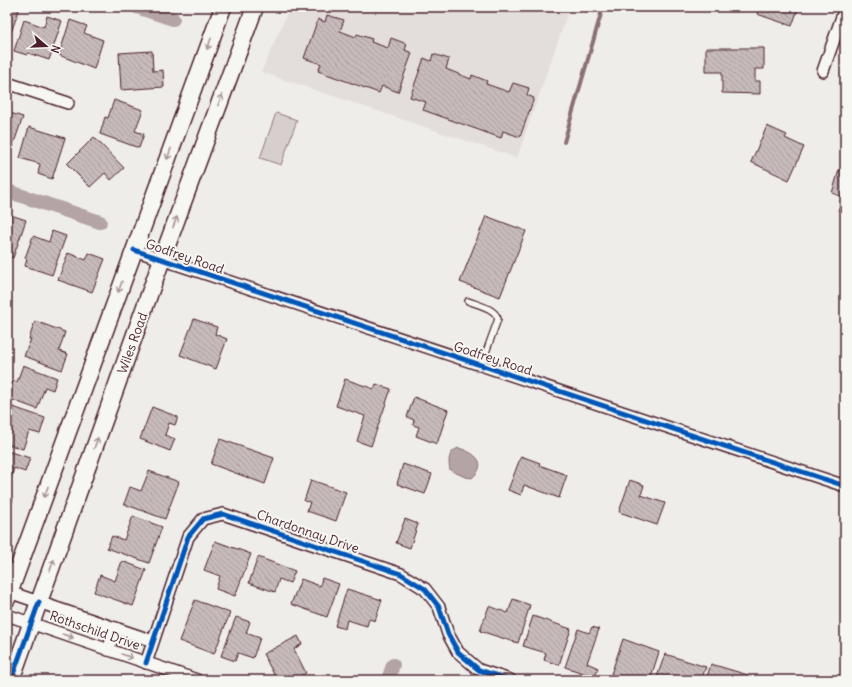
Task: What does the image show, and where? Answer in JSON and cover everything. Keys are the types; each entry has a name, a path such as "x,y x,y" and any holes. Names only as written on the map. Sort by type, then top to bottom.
{"main road":[{"path":"8,595 223,7"},
{"name":"Wiles Road","path":"11,680 162,259 255,7"}],"street":[{"path":"823,72 845,8"},
{"path":"7,83 68,103"},
{"name":"Godfrey Road","path":"134,250 845,486"},
{"name":"Chardonnay Drive","path":"146,663 188,537 203,518 223,514 401,574 425,589 439,607 448,634 458,652 479,670 510,680"},
{"name":"Rothschild Drive","path":"8,595 39,602 154,641"},
{"name":"Rothschild Drive","path":"7,615 197,680"},
{"path":"108,650 116,628"}],"lane":[{"path":"468,301 486,308 498,316 481,366"}],"shaded area":[{"path":"290,7 570,7 517,158 261,72"},
{"path":"276,113 297,120 281,165 260,158"},
{"path":"459,448 475,456 480,463 477,473 472,478 465,477 450,470 449,463 451,454 455,449"}],"building":[{"path":"7,7 20,7 7,44"},
{"path":"760,7 792,7 798,9 792,26 757,14"},
{"path":"327,15 344,20 340,31 356,37 357,34 372,39 371,42 388,48 391,38 407,44 405,50 412,53 398,92 382,86 379,93 318,71 321,64 304,58 318,19 325,22"},
{"path":"47,16 62,21 49,60 28,53 27,55 14,51 24,20 44,27"},
{"path":"70,20 87,26 84,33 103,40 94,69 59,55"},
{"path":"706,48 764,48 764,69 755,69 755,81 760,81 760,94 722,93 722,72 706,72"},
{"path":"152,51 153,71 163,70 164,87 121,90 119,53"},
{"path":"433,54 449,59 446,69 471,79 472,75 487,81 486,84 509,92 513,83 529,88 527,95 534,98 520,137 503,131 501,138 423,110 426,102 410,97 424,58 431,61"},
{"path":"114,100 143,110 135,131 144,134 139,148 100,134 105,117 108,118"},
{"path":"7,112 23,117 10,154 7,153"},
{"path":"767,126 787,135 785,138 804,147 789,180 751,162"},
{"path":"29,127 65,138 52,179 38,174 40,164 20,158"},
{"path":"94,137 124,168 111,180 105,173 90,187 67,164"},
{"path":"839,170 845,171 845,213 838,211 842,197 832,193"},
{"path":"11,215 26,220 13,258 7,256 7,223 8,224"},
{"path":"486,216 526,231 500,297 460,282"},
{"path":"52,231 66,236 52,275 25,266 27,259 25,258 33,236 49,242"},
{"path":"68,253 86,260 89,253 105,259 92,292 58,280"},
{"path":"194,319 217,327 215,334 227,339 216,369 180,355"},
{"path":"35,321 65,332 59,351 68,354 62,370 24,356 31,339 29,339"},
{"path":"23,365 57,378 53,390 45,387 37,409 7,398 13,381 17,382"},
{"path":"345,379 374,389 376,384 391,389 371,446 357,441 365,416 336,406"},
{"path":"414,397 448,410 437,444 416,436 419,427 413,425 414,420 407,417"},
{"path":"7,405 45,418 40,434 29,431 23,449 7,444"},
{"path":"152,407 178,417 175,425 169,423 165,435 175,439 170,451 140,439"},
{"path":"220,439 274,458 265,484 211,464"},
{"path":"7,451 30,458 25,472 14,468 8,489"},
{"path":"521,456 540,463 539,465 567,475 559,498 524,485 521,495 508,490"},
{"path":"403,464 432,474 425,494 397,484"},
{"path":"149,471 179,482 165,519 124,504 130,487 141,491"},
{"path":"311,480 346,492 336,521 307,511 310,502 304,501"},
{"path":"630,480 644,485 641,495 665,503 657,525 619,512"},
{"path":"7,496 13,499 9,511 7,511"},
{"path":"133,516 162,527 149,563 107,548 112,536 124,540"},
{"path":"405,519 418,524 410,548 396,543"},
{"path":"215,541 251,554 235,596 216,589 220,576 204,570"},
{"path":"258,557 295,571 290,583 279,579 275,592 249,583"},
{"path":"122,561 146,570 133,606 94,592 100,575 115,581"},
{"path":"322,578 339,584 327,617 291,604 301,579 320,586"},
{"path":"347,589 382,600 375,621 369,619 367,626 347,620 345,629 335,626"},
{"path":"513,599 530,605 518,643 480,631 489,606 508,613"},
{"path":"195,600 230,613 214,654 179,641"},
{"path":"533,616 571,629 559,665 544,660 546,653 523,646"},
{"path":"236,617 250,622 246,633 260,638 253,658 238,653 235,661 221,656"},
{"path":"592,627 599,629 587,663 598,668 595,677 565,667 578,629 589,633"},
{"path":"298,636 302,644 294,649 306,673 292,680 277,680 263,654"},
{"path":"623,639 659,652 650,680 609,680"},
{"path":"665,654 706,667 701,680 656,680"},
{"path":"711,664 748,675 747,680 706,680"},
{"path":"325,675 327,680 314,680"}],"waterway":[{"path":"137,7 173,19"},
{"path":"564,142 603,7"},
{"path":"7,191 100,222"},
{"path":"388,680 393,665"}],"cycle path":[{"path":"134,250 845,486"},
{"path":"146,663 188,537 203,519 223,514 401,574 425,589 439,607 448,634 458,652 479,670 510,680"},
{"path":"11,680 39,602"}]}
